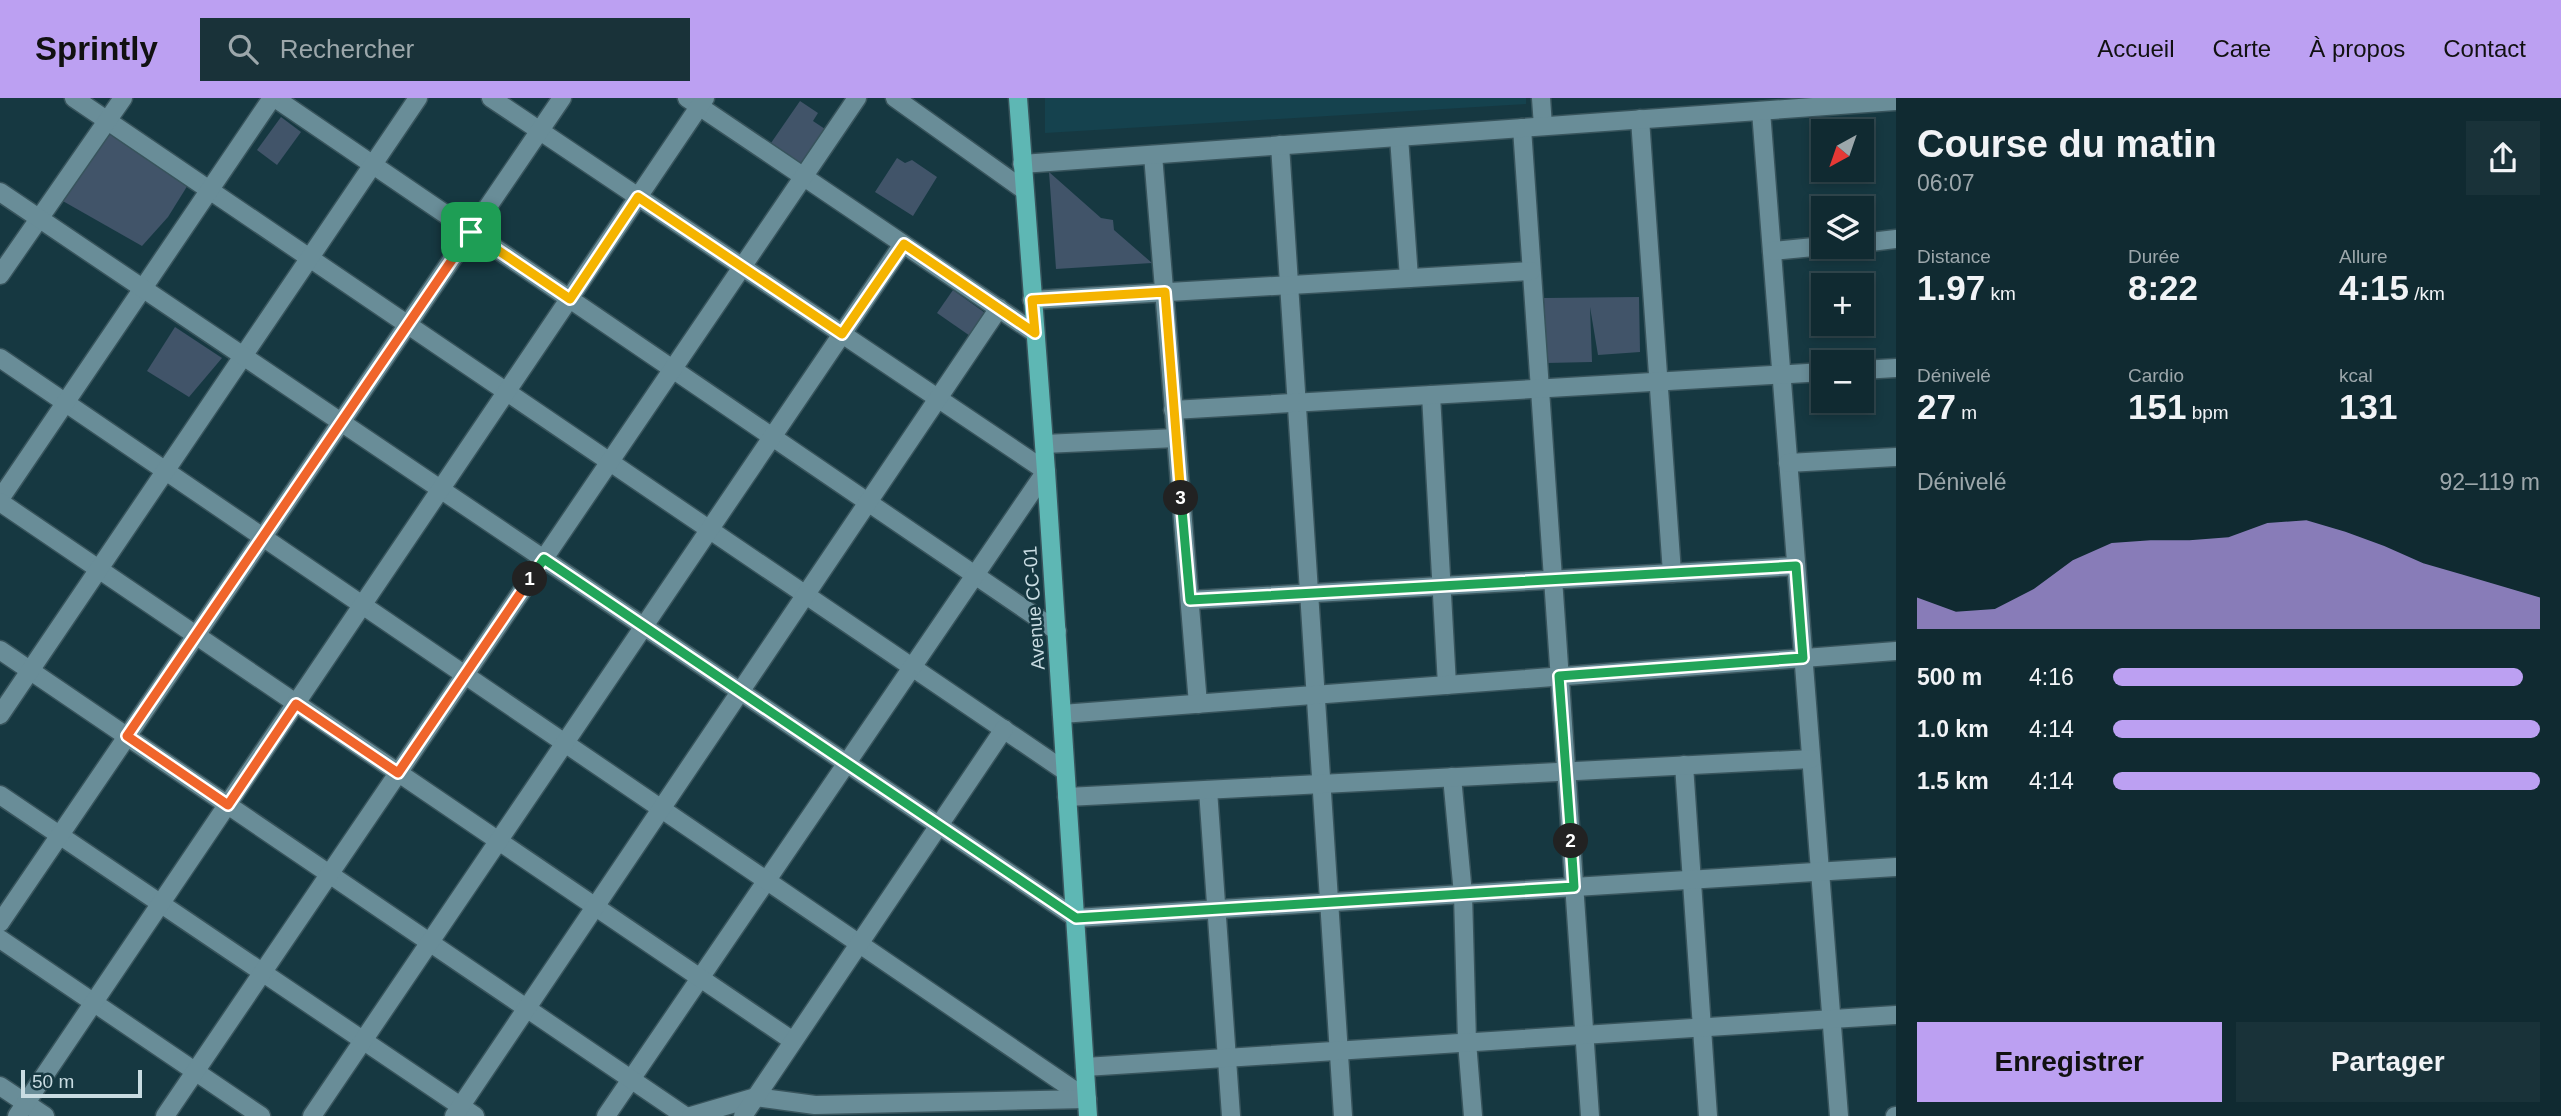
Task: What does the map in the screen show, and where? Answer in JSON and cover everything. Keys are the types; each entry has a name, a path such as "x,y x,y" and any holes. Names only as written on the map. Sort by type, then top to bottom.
{"main road":[{"name":"Avenue CC-01","path":"1018,98 1046,471 1088,1107"}],"street":[{"path":"74,98 1065,771"},
{"path":"0,275 123,98"},
{"path":"793,1041 0,501 273,98 1057,631"},
{"path":"0,715 418,98"},
{"path":"491,98 1046,471 606,1116"},
{"path":"0,923 562,98"},
{"path":"165,1116 857,98"},
{"path":"895,98 1024,190"},
{"path":"1541,98 1543,126"},
{"path":"21,1110 570,299 638,197 697,101 1035,333"},
{"path":"1022,164 1761,111 1782,104 1896,101"},
{"path":"1761,111 1839,1116"},
{"path":"1640,119 1672,573"},
{"path":"1522,128 1590,1116"},
{"path":"1399,137 1409,278"},
{"path":"1280,145 1343,1116"},
{"path":"1153,155 1198,704"},
{"path":"0,192 1076,918 1896,867"},
{"path":"1874,242 1896,239"},
{"path":"312,1116 904,244"},
{"path":"1772,251 1811,247"},
{"path":"1032,300 1531,271"},
{"path":"0,795 363,1040 463,1113 527,1008 999,308"},
{"path":"0,358 859,943 1088,1107"},
{"path":"1874,369 1896,368"},
{"path":"1173,410 1811,373"},
{"path":"1432,395 1447,685"},
{"path":"1044,444 1176,438"},
{"path":"1788,463 1896,457"},
{"path":"1190,600 1796,566"},
{"path":"0,650 685,1116"},
{"path":"1062,714 1896,651"},
{"path":"743,1116 1004,729"},
{"path":"1067,797 1811,759"},
{"path":"1684,765 1709,1116"},
{"path":"1452,777 1464,894 1467,1042 1473,1116"},
{"path":"1208,790 1231,1116"},
{"path":"0,939 261,1116"},
{"path":"1085,1067 1896,1015"},
{"path":"0,1086 21,1110 45,1116"},
{"path":"691,1116 756,1097 815,1105 1058,1099 1088,1107"},
{"path":"756,1097 783,1116"},
{"path":"1046,1116 1058,1099"}],"shaded area":[{"path":"1045,98 1526,98 1526,104 1045,133"}],"building":[{"path":"800,101 818,113 813,121 828,131 805,166 771,143"},
{"path":"281,117 301,132 277,165 257,150"},
{"path":"110,124 191,180 168,217 142,246 61,200"},
{"path":"897,158 905,163 912,160 937,177 913,216 875,192"},
{"path":"1049,172 1101,218 1113,220 1114,230 1152,263 1056,269"},
{"path":"953,290 988,315 973,338 937,313"},
{"path":"1639,297 1640,352 1598,355 1590,307 1592,362 1546,363 1544,298"},
{"path":"175,327 222,358 189,397 147,371"}],"route":[{"path":"638,197 842,334 904,244 1035,333 1032,300 1165,292 1190,600 1796,566 1803,658 1559,676 1574,887 1076,918 544,559 398,773 296,704 228,805 127,736 471,232 570,299 638,197"}]}
